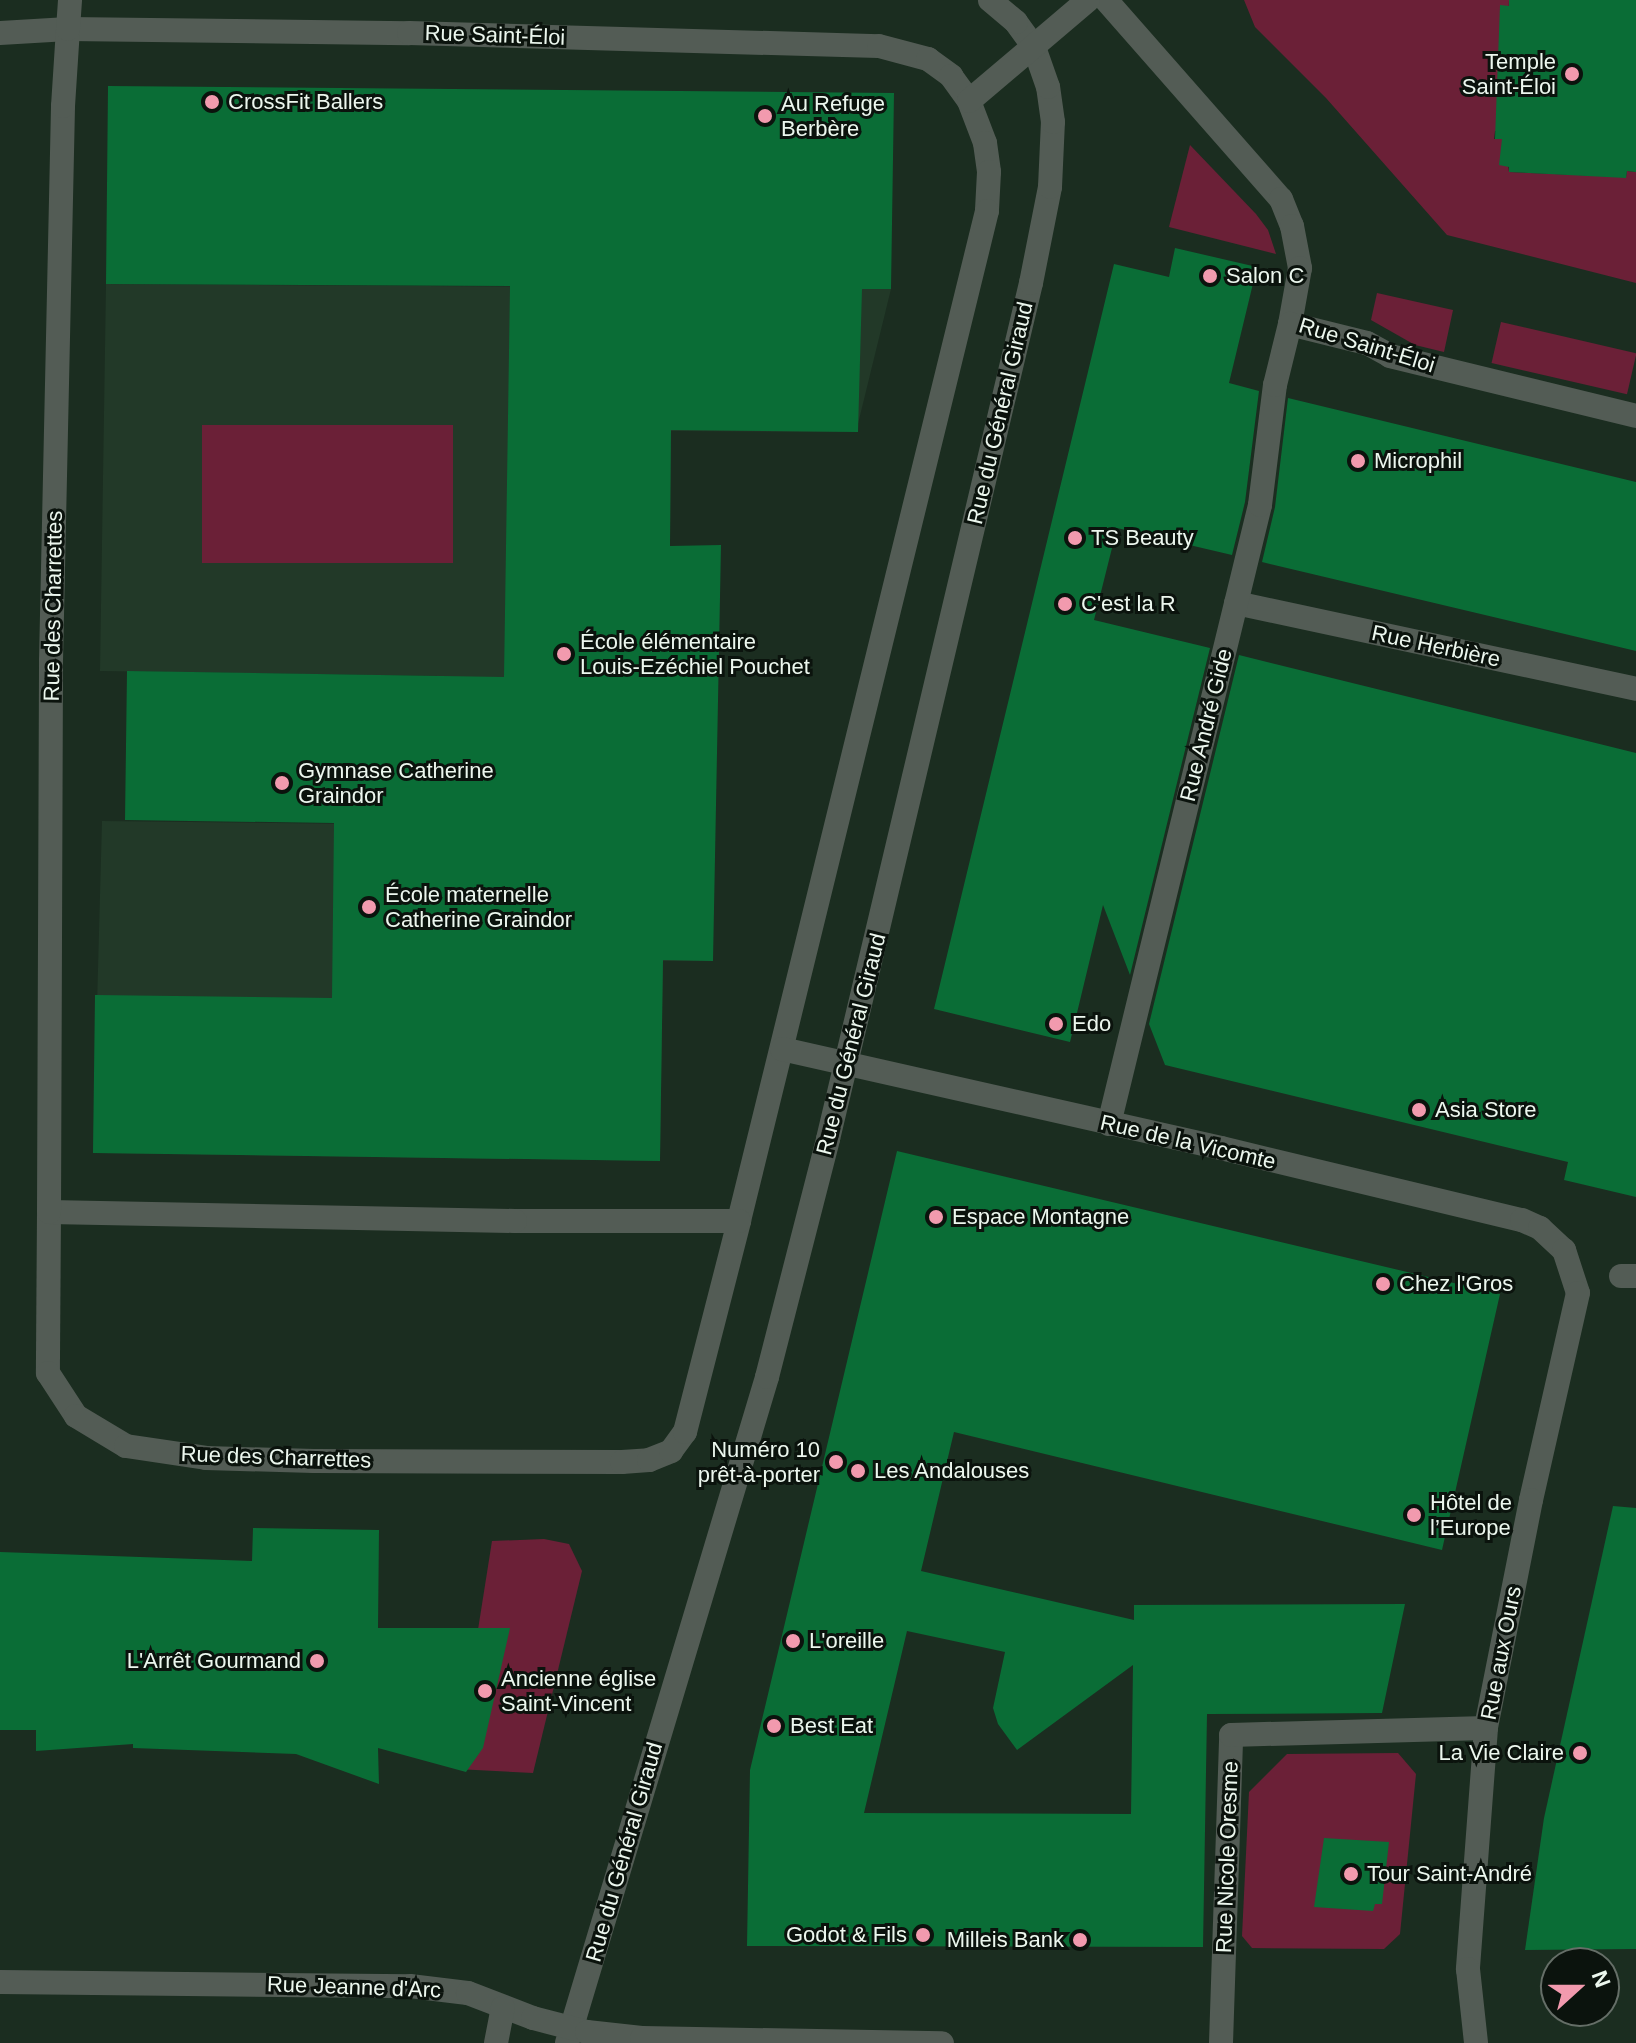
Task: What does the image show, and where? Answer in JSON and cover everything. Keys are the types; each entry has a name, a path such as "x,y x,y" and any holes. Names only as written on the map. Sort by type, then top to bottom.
{"street":[{"name":"Rue des Charrettes","path":"70,0 63,106 51,661 48,1373 76,1416 126,1446 206,1458 649,1460 671,1451 685,1432 739,1221"},
{"path":"990,0 1016,22 1034,47"},
{"path":"49,1212 515,1221 739,1221 987,211 989,172 985,143 969,101 1088,0"},
{"name":"Rue Saint-Éloi","path":"1106,0 1281,199 1292,226 1300,268 1290,324 1367,343 1390,356 1636,416"},
{"name":"Rue Saint-Éloi","path":"0,33 68,29 409,33 879,46 928,59 951,76 969,101"},
{"name":"Rue du Général Giraud","path":"570,2036 598,1933 767,1377 846,1064 1031,283 1050,187 1053,122 1048,87 1034,47"},
{"name":"Rue André Gide","path":"1109,1124 1260,505 1275,385 1290,324"},
{"name":"Rue Herbière","path":"1236,603 1636,689"},
{"name":"Rue de la Vicomte","path":"782,1049 1522,1220 1553,1238 1564,1250 1573,1269"},
{"name":"Rue aux Ours","path":"1476,2043 1468,1969 1486,1728 1578,1293 1573,1269"},
{"name":"Rue Nicole Oresme","path":"1221,2043 1231,1735 1486,1728"},
{"name":"Rue Jeanne d'Arc","path":"0,1982 410,1986 468,1993 570,2036 942,2043"},
{"path":"496,2043 503,2008"}],"shaded area":[{"path":"1244,0 1509,0 1504,131 1495,131 1494,139 1504,139 1509,172 1626,177 1627,171 1636,172 1636,283 1447,235 1326,98 1255,27"},
{"path":"1190,145 1256,214 1268,230 1276,254 1169,227"},
{"path":"106,284 891,289 856,432 671,431 670,546 713,961 663,961 660,1161 93,1153 102,821 438,825 439,676 100,671"},
{"path":"1377,293 1453,310 1444,352 1415,345 1371,320"},
{"path":"1501,322 1636,353 1627,394 1492,363"},
{"path":"202,425 453,425 453,563 202,563"},
{"path":"544,1539 569,1544 582,1571 533,1773 456,1769 492,1541"},
{"path":"1398,1753 1416,1774 1400,1934 1384,1949 1252,1948 1242,1936 1249,1792 1287,1754"}],"building":[{"name":"Temple Saint-Éloi","path":"1509,0 1636,0 1636,172 1627,171 1626,178 1509,172 1509,167 1499,165 1502,139 1495,139 1500,5 1509,6"},
{"path":"108,86 894,93 891,289 862,289 858,432 671,430 670,546 721,545 713,961 663,960 660,1161 93,1153 95,995 332,998 334,823 125,820 127,671 504,677 510,286 106,284"},
{"path":"1175,248 1257,267 1229,383 1259,391 1245,502 1232,555 1117,528 1094,620 1210,648 1130,975 1103,905 1070,1042 934,1009 1114,264 1169,277"},
{"path":"1288,398 1636,482 1636,651 1262,562 1275,507"},
{"path":"1239,655 1636,753 1636,1197 1564,1180 1568,1162 1165,1065 1149,1024"},
{"path":"897,1151 1500,1294 1442,1550 954,1432 921,1571 1134,1620 1134,1605 1405,1604 1382,1713 1207,1714 1203,1947 747,1946 750,1770","holes":["907,1631 1005,1652 993,1708 998,1724 1017,1750 1133,1665 1131,1814 864,1813"]},
{"path":"1613,1506 1636,1508 1636,1949 1540,1947 1540,1950 1525,1950 1544,1818"},
{"path":"253,1528 379,1530 378,1628 510,1628 483,1748 466,1772 378,1748 379,1784 296,1754 133,1748 133,1744 36,1751 36,1730 0,1730 0,1552 252,1561"},
{"name":"Tour Saint-André","path":"1324,1838 1389,1842 1382,1904 1375,1904 1373,1911 1314,1907"}],"place":[{"name":"Temple Saint-Éloi","path":"1572,74"},
{"name":"CrossFit Ballers","path":"212,102"},
{"name":"Au Refuge Berbère","path":"765,116"},
{"name":"Salon C","path":"1210,276"},
{"name":"Microphil","path":"1358,461"},
{"name":"TS Beauty","path":"1075,538"},
{"name":"C'est la R","path":"1065,604"},
{"name":"École élémentaire Louis-Ezéchiel Pouchet","path":"564,654"},
{"name":"Gymnase Catherine Graindor","path":"282,783"},
{"name":"École maternelle Catherine Graindor","path":"369,907"},
{"name":"Edo","path":"1056,1024"},
{"name":"Asia Store","path":"1419,1110"},
{"name":"Espace Montagne","path":"936,1217"},
{"name":"Chez l'Gros","path":"1383,1284"},
{"name":"Numéro 10 prêt-à-porter","path":"836,1462"},
{"name":"Les Andalouses","path":"858,1471"},
{"name":"Hôtel de l’Europe","path":"1414,1515"},
{"name":"L'oreille","path":"793,1641"},
{"name":"L'Arrêt Gourmand","path":"317,1661"},
{"name":"Ancienne église Saint-Vincent","path":"485,1691"},
{"name":"Best Eat","path":"774,1726"},
{"name":"La Vie Claire","path":"1580,1753"},
{"name":"Tour Saint-André","path":"1351,1874"},
{"name":"Godot & Fils","path":"923,1935"},
{"name":"Milleis Bank","path":"1080,1940"}]}
